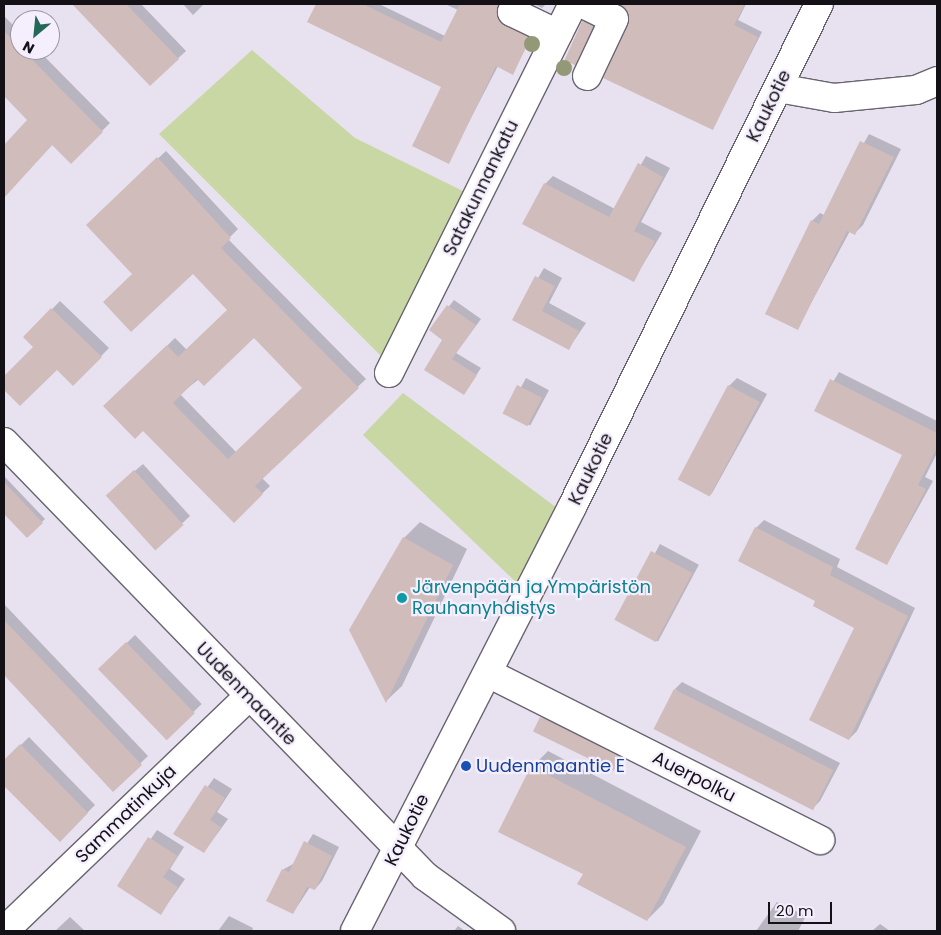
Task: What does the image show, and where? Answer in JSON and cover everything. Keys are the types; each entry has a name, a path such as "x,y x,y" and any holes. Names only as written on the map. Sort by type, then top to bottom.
{"street":[{"path":"516,4 512,12 558,34"},
{"name":"Satakunnankatu","path":"390,373 573,4"},
{"path":"583,4 614,19 587,76"},
{"name":"Kaukotie","path":"355,931 488,673 819,4"},
{"path":"778,88 834,98 916,90 937,81"},
{"name":"Uudenmaantie","path":"4,442 248,696 425,876 501,931"},
{"name":"Auerpolku","path":"488,673 820,840"},
{"name":"Sammatinkuja","path":"4,930 248,696"}],"green space":[{"path":"252,50 355,138 471,195 388,363 159,134"},
{"path":"403,393 561,511 521,587 363,435"}],"building":[{"path":"72,4 126,4 179,59 150,86"},
{"path":"316,4 363,4 441,42 460,4 499,4 499,21 530,38 513,75 496,66 449,164 412,146 441,87 307,22"},
{"path":"618,4 745,4 734,25 758,37 713,130 603,78 628,25 627,11"},
{"path":"582,21 593,26 575,65 565,60"},
{"path":"4,31 10,37 10,60 32,60 103,132 71,164 52,145 4,198 4,145 27,120 4,96"},
{"path":"860,141 894,157 855,235 847,231 798,330 765,314 811,220 819,224"},
{"path":"157,157 231,238 221,248 359,388 255,486 263,494 234,523 143,431 135,439 103,406 167,345 178,357 227,310 193,274 131,332 103,302 132,274 86,225","holes":["254,338 302,388 228,459 173,403 197,379 204,386"]},
{"path":"638,163 663,177 634,231 655,241 634,282 522,224 544,183 609,217"},
{"path":"535,276 555,286 542,311 579,331 569,350 512,320"},
{"path":"447,305 476,325 452,359 477,375 464,395 424,370 442,340 429,330"},
{"path":"51,308 102,357 73,386 57,370 20,406 4,390 4,376 33,347 23,337"},
{"path":"830,379 937,433 937,448 918,485 926,489 887,565 855,549 902,455 814,411"},
{"path":"517,385 542,398 527,426 502,414"},
{"path":"728,385 760,402 710,496 678,479"},
{"path":"134,470 184,525 155,550 106,495"},
{"path":"4,482 43,523 27,538 4,514"},
{"path":"755,527 833,567 830,575 908,616 849,740 809,720 854,628 813,606 815,601 738,561"},
{"name":"Järvenpään ja Ympäristön Rauhanyhdistys","path":"403,537 453,565 386,703 349,630"},
{"path":"651,551 692,573 656,642 614,620"},
{"path":"4,620 142,765 113,792 4,675"},
{"path":"126,642 195,713 167,740 98,669"},
{"path":"674,689 833,770 813,810 654,729"},
{"path":"540,717 621,756 614,771 533,731"},
{"path":"20,744 88,813 60,842 4,786 4,760"},
{"path":"531,766 686,847 647,921 577,884 583,874 498,832"},
{"path":"205,785 225,798 210,820 221,827 204,853 173,834"},
{"path":"148,837 178,856 163,877 178,887 161,915 117,886"},
{"path":"304,841 332,856 315,890 307,887 293,914 266,901 282,869 289,872"}],"place":[{"name":"Järvenpään ja Ympäristön Rauhanyhdistys","path":"402,598"},
{"name":"Uudenmaantie E","path":"466,766"}]}
